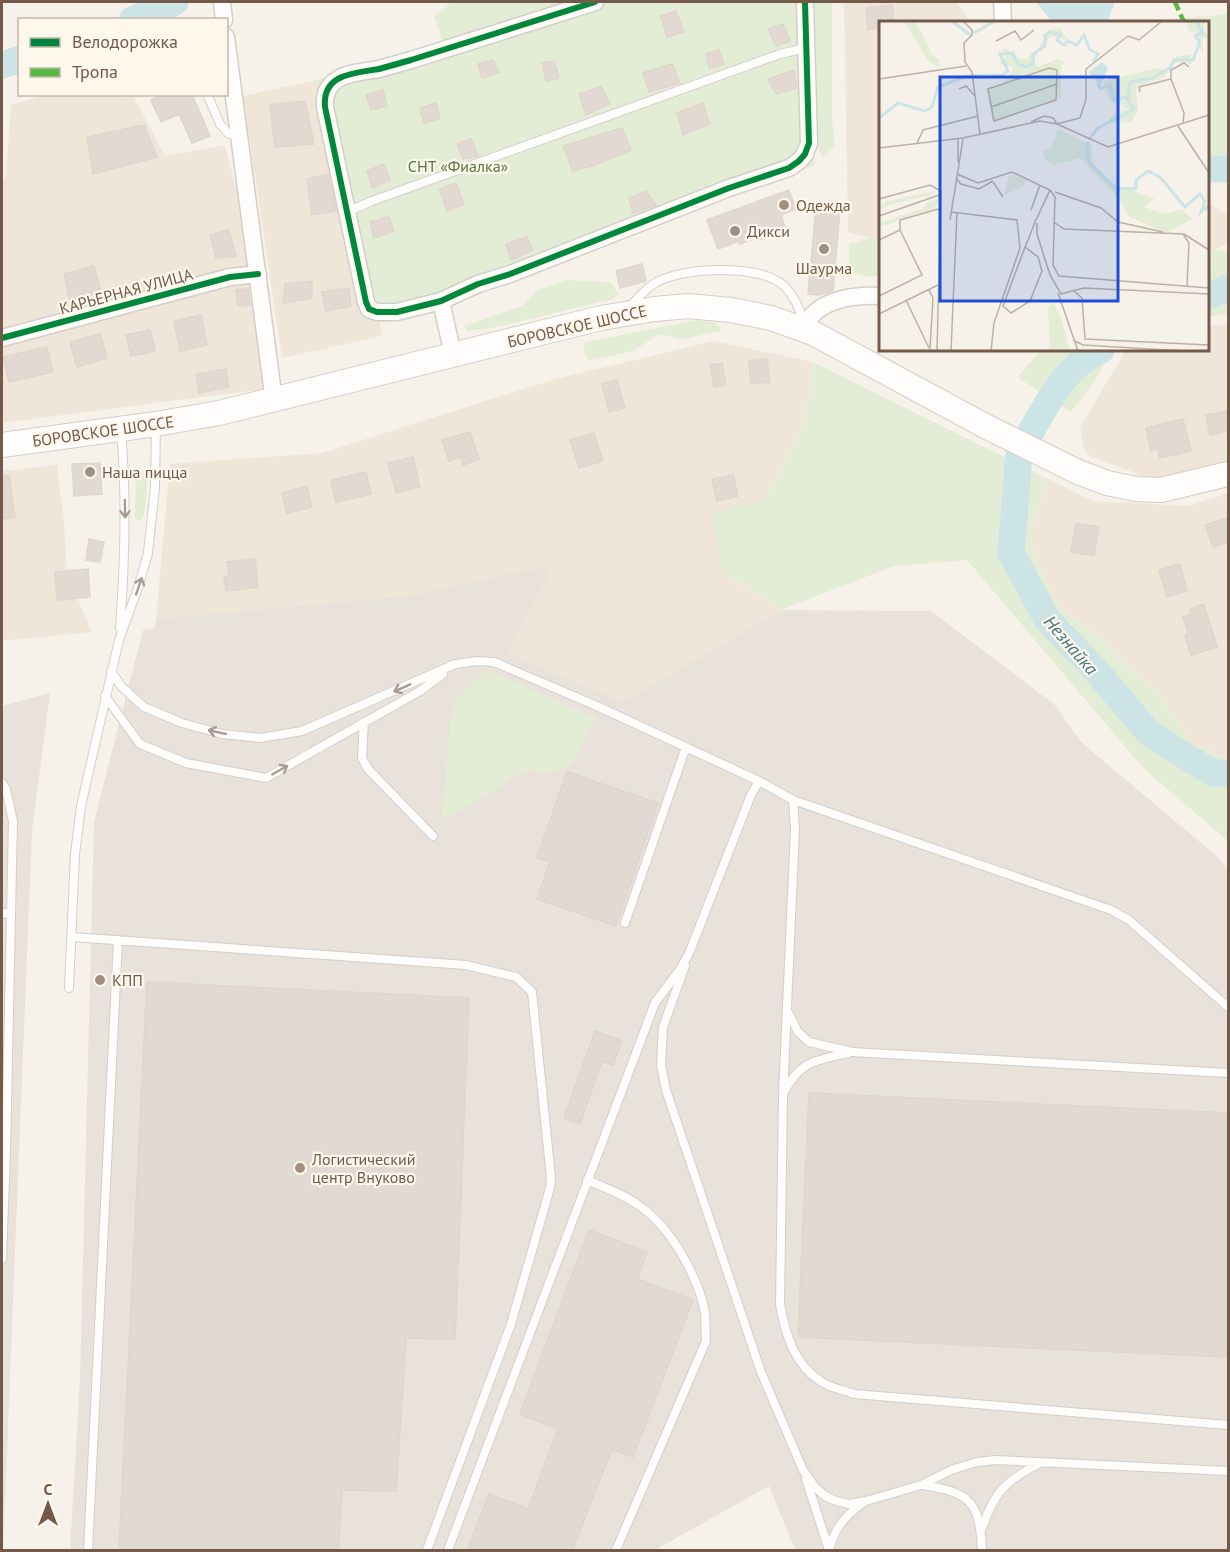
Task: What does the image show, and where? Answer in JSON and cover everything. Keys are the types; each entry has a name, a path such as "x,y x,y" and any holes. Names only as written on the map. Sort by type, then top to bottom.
{"main road":[{"name":"БОРОВСКОЕ ШОССЕ","path":"2,445 156,424 274,400 620,315 670,307 701,307 742,312 805,329 987,427 1063,465 1107,483 1149,490 1174,488 1228,474"}],"street":[{"path":"222,2 224,18"},
{"path":"595,2 399,63 353,73 332,82 324,96 325,107 369,309 377,312 397,312 441,301 478,284 510,274 729,188 789,168 799,161 805,154 809,143 804,2"},
{"path":"1002,2 1003,21"},
{"path":"228,52 274,400"},
{"name":"КАРЬЕРНАЯ УЛИЦА","path":"2,338 231,277 258,274"},
{"path":"805,329 807,321 813,314 829,304 854,297 879,296"},
{"path":"441,301 453,355"}],"lane":[{"path":"347,212 769,58 806,48"},
{"path":"208,96 220,124 229,134 239,135"},
{"path":"620,315 649,287 665,278 695,272 739,270 782,284 799,308 805,329"},
{"path":"69,988 75,854 81,806 119,640 148,553 155,488 156,424"},
{"path":"119,640 124,592 125,539 125,480 121,429"},
{"path":"111,671 121,686 144,707 182,723 222,734 260,738 302,731 455,664 478,660 494,662 686,747 759,781 793,800 1111,910 1129,920 1228,1007"},
{"path":"105,696 140,744 186,763 266,778 420,691 455,664"},
{"path":"364,722 362,758 368,769 433,836"},
{"path":"625,923 686,747"},
{"path":"759,781 751,795 690,951 663,1027 661,1065 666,1090 761,1372 803,1470 829,1550"},
{"path":"2,783 6,789 6,814 13,821 6,913 6,1151 2,1259"},
{"path":"793,800 795,829 783,1095 780,1304 783,1325 801,1364 822,1382 854,1394 1228,1425"},
{"path":"72,937 466,965 516,977 532,992 551,1178 550,1188 511,1324 427,1551"},
{"path":"88,1551 118,940"},
{"path":"448,1551 655,1002 681,968 690,951"},
{"path":"788,1011 798,1032 809,1042 852,1052 1228,1073"},
{"path":"783,1095 789,1081 807,1062 852,1052"},
{"path":"587,1180 640,1206 657,1220 678,1249 697,1285 705,1314 706,1341 616,1551"},
{"path":"803,1470 815,1487 825,1496 849,1504 921,1485 951,1470 977,1462 1040,1462 1228,1471"},
{"path":"981,1531 990,1505 998,1492 1040,1462"},
{"path":"921,1485 947,1489 965,1497 976,1513 981,1531 982,1551"},
{"path":"829,1550 832,1538 843,1520 866,1501"}],"shaded area":[{"path":"844,2 956,2 970,21 879,21 879,241 848,232"},
{"path":"316,80 361,319 379,317 382,336 282,358 243,96"},
{"path":"42,96 120,96 121,98 134,96 165,156 225,145 248,236 263,389 2,423 2,184 6,175 11,105"},
{"path":"1209,203 1228,216 1228,243 1209,253"},
{"path":"1228,324 1228,467 1162,483 1085,454 1080,428 1124,353 1129,351 1209,351 1209,326"},
{"path":"713,341 813,362 805,424 723,572 781,610 623,702 507,653 548,576 546,566 408,596 156,619 170,464 322,453 552,380"},
{"path":"57,465 64,521 67,574 92,632 2,641 2,471"},
{"path":"1048,479 1092,501 1188,506 1228,493 1228,759 1192,744 1159,694 1101,639 1064,611 1050,591 1033,546 1033,524"},
{"path":"546,566 548,576 507,653 623,702 781,610 931,611 1055,705 1081,742 1219,858 1228,871 1228,1550 795,1550 769,1486 655,1550 70,1550 80,1378 94,822 143,630 155,628 156,619 408,596"},
{"path":"50,693 32,831 2,1550 2,706"}],"green space":[{"name":"СНТ «Фиалка»","path":"452,2 802,2 815,165 453,301 387,317 361,320 316,80 443,42 434,16"},
{"path":"814,2 832,2 832,120 835,146 823,157 819,150"},
{"path":"1228,14 1228,184 1209,175 1209,21 1156,21"},
{"path":"869,238 879,241 879,275 868,277 849,272 849,244"},
{"path":"1212,250 1228,251 1228,314 1209,317 1209,254"},
{"path":"565,280 611,282 618,294 613,299 492,328 467,331 464,326 522,306 536,291"},
{"path":"697,320 715,322 722,330 681,340 660,334 633,351 593,360 589,360 583,350 585,342"},
{"path":"1041,351 1110,351 1095,381 1071,412 1017,377"},
{"path":"813,362 1048,479 1033,524 1033,546 1050,591 1064,611 1101,639 1120,660 1159,694 1192,744 1228,759 1228,841 1144,769 967,560 894,566 781,610 723,572 711,513 766,498 805,424"},
{"path":"146,471 146,502 141,521 135,519 136,472"},
{"path":"490,671 596,718 571,765 545,772 529,769 449,817 442,818 451,717 455,700 482,674"}],"water":[{"path":"1036,2 1115,2 1107,21 1051,21"}],"building":[{"path":"892,5 894,21 879,21 879,28 868,30 866,8"},
{"path":"676,11 684,32 667,37 661,16"},
{"path":"783,24 790,41 776,46 768,29"},
{"path":"719,50 724,65 709,68 706,54"},
{"path":"493,60 499,72 482,78 478,64"},
{"path":"554,61 559,78 546,81 542,63"},
{"path":"672,64 680,83 649,92 643,73"},
{"path":"794,70 797,88 776,94 768,79"},
{"path":"601,87 610,104 586,115 579,94"},
{"path":"383,90 387,106 371,110 366,95"},
{"path":"160,96 193,96 210,136 192,143 179,114 161,122 151,100"},
{"path":"305,101 314,144 275,147 270,105"},
{"path":"436,103 440,119 424,123 420,108"},
{"path":"703,103 709,124 683,135 677,113"},
{"path":"144,125 157,157 93,174 87,137"},
{"path":"622,128 631,150 595,165 573,171 563,146"},
{"path":"471,139 478,156 463,159 457,144"},
{"path":"384,164 390,180 372,188 367,171"},
{"path":"328,174 336,211 312,215 307,179"},
{"path":"456,183 464,204 447,211 439,189"},
{"path":"789,190 796,209 781,215 786,230 757,241 756,238 740,244 739,241 718,249 707,220"},
{"path":"646,191 656,205 633,213 629,198"},
{"path":"816,206 840,208 833,291 819,295 808,294"},
{"path":"389,217 394,231 374,238 370,222"},
{"path":"229,230 236,256 216,258 210,235"},
{"path":"527,237 533,250 511,260 506,244"},
{"path":"642,264 646,281 620,288 616,271"},
{"path":"94,266 101,292 70,301 64,274"},
{"path":"312,281 312,298 283,303 285,284"},
{"path":"349,288 351,306 326,311 322,292"},
{"path":"248,289 250,305 238,306 236,290"},
{"path":"201,315 207,345 180,351 174,321"},
{"path":"150,330 155,351 131,356 126,335"},
{"path":"100,334 107,358 77,367 70,342"},
{"path":"47,347 53,372 9,382 3,357"},
{"path":"767,359 770,382 751,384 749,361"},
{"path":"722,363 726,385 714,387 710,365"},
{"path":"226,369 229,387 199,393 196,374"},
{"path":"617,380 625,408 609,412 602,384"},
{"path":"1228,411 1228,431 1210,435 1206,415"},
{"path":"1183,419 1191,451 1160,458 1158,449 1151,451 1146,428"},
{"path":"470,432 479,459 463,465 461,457 449,461 442,440"},
{"path":"594,433 603,461 579,468 570,440"},
{"path":"413,457 420,487 396,493 388,463"},
{"path":"100,463 102,494 74,496 72,464"},
{"path":"366,472 371,494 336,502 331,480"},
{"path":"9,475 15,517 2,519 2,476"},
{"path":"733,475 738,496 717,501 712,479"},
{"path":"307,486 312,507 287,513 282,493"},
{"path":"1228,518 1228,542 1213,547 1205,525"},
{"path":"1076,523 1099,527 1094,556 1071,552"},
{"path":"89,539 104,542 100,562 86,560"},
{"path":"255,559 258,587 226,591 224,577 229,576 227,562"},
{"path":"1180,564 1187,591 1167,597 1159,570"},
{"path":"88,569 90,597 57,600 55,572"},
{"path":"1204,604 1217,647 1191,655 1185,636 1188,633 1183,617 1190,615 1190,609"},
{"path":"567,772 658,803 616,926 537,899 550,862 537,858"},
{"name":"Логистический центр Внуково","path":"147,982 469,998 455,1339 406,1338 396,1491 342,1490 338,1551 119,1551"},
{"path":"595,1031 622,1041 613,1065 602,1061 580,1124 564,1118"},
{"path":"809,1093 1228,1113 1228,1357 798,1337"},
{"path":"589,1230 647,1252 637,1279 693,1300 633,1457 612,1449 572,1551 467,1551 489,1494 528,1509 558,1429 520,1414"}],"waterway":[{"name":"Незнайка","path":"137,18 175,2"},
{"name":"Незнайка","path":"2,65 18,60"},
{"name":"Незнайка","path":"1209,169 1228,169"},
{"name":"Незнайка","path":"1209,296 1228,288"},
{"name":"Незнайка","path":"1029,435 1067,375 1077,365 1099,351"},
{"name":"Незнайка","path":"1019,455 1011,553 1047,619 1099,674 1148,732 1212,773 1228,773"}],"marked path":[{"path":"1175,2 1184,21"}],"cycle path":[{"path":"595,2 411,60 350,74 334,82 329,88 325,96 325,107 369,309 377,312 397,312 441,301 478,284 510,274 729,188 789,168 799,161 805,154 809,143 805,2"},
{"path":"2,338 230,277 258,274"}],"place":[{"name":"Одежда","path":"784,205"},
{"name":"Дикси","path":"735,231"},
{"name":"Шаурма","path":"824,249"},
{"name":"Наша пицца","path":"90,472"},
{"name":"КПП","path":"100,980"},
{"name":"Логистический центр Внуково","path":"300,1168"}]}
